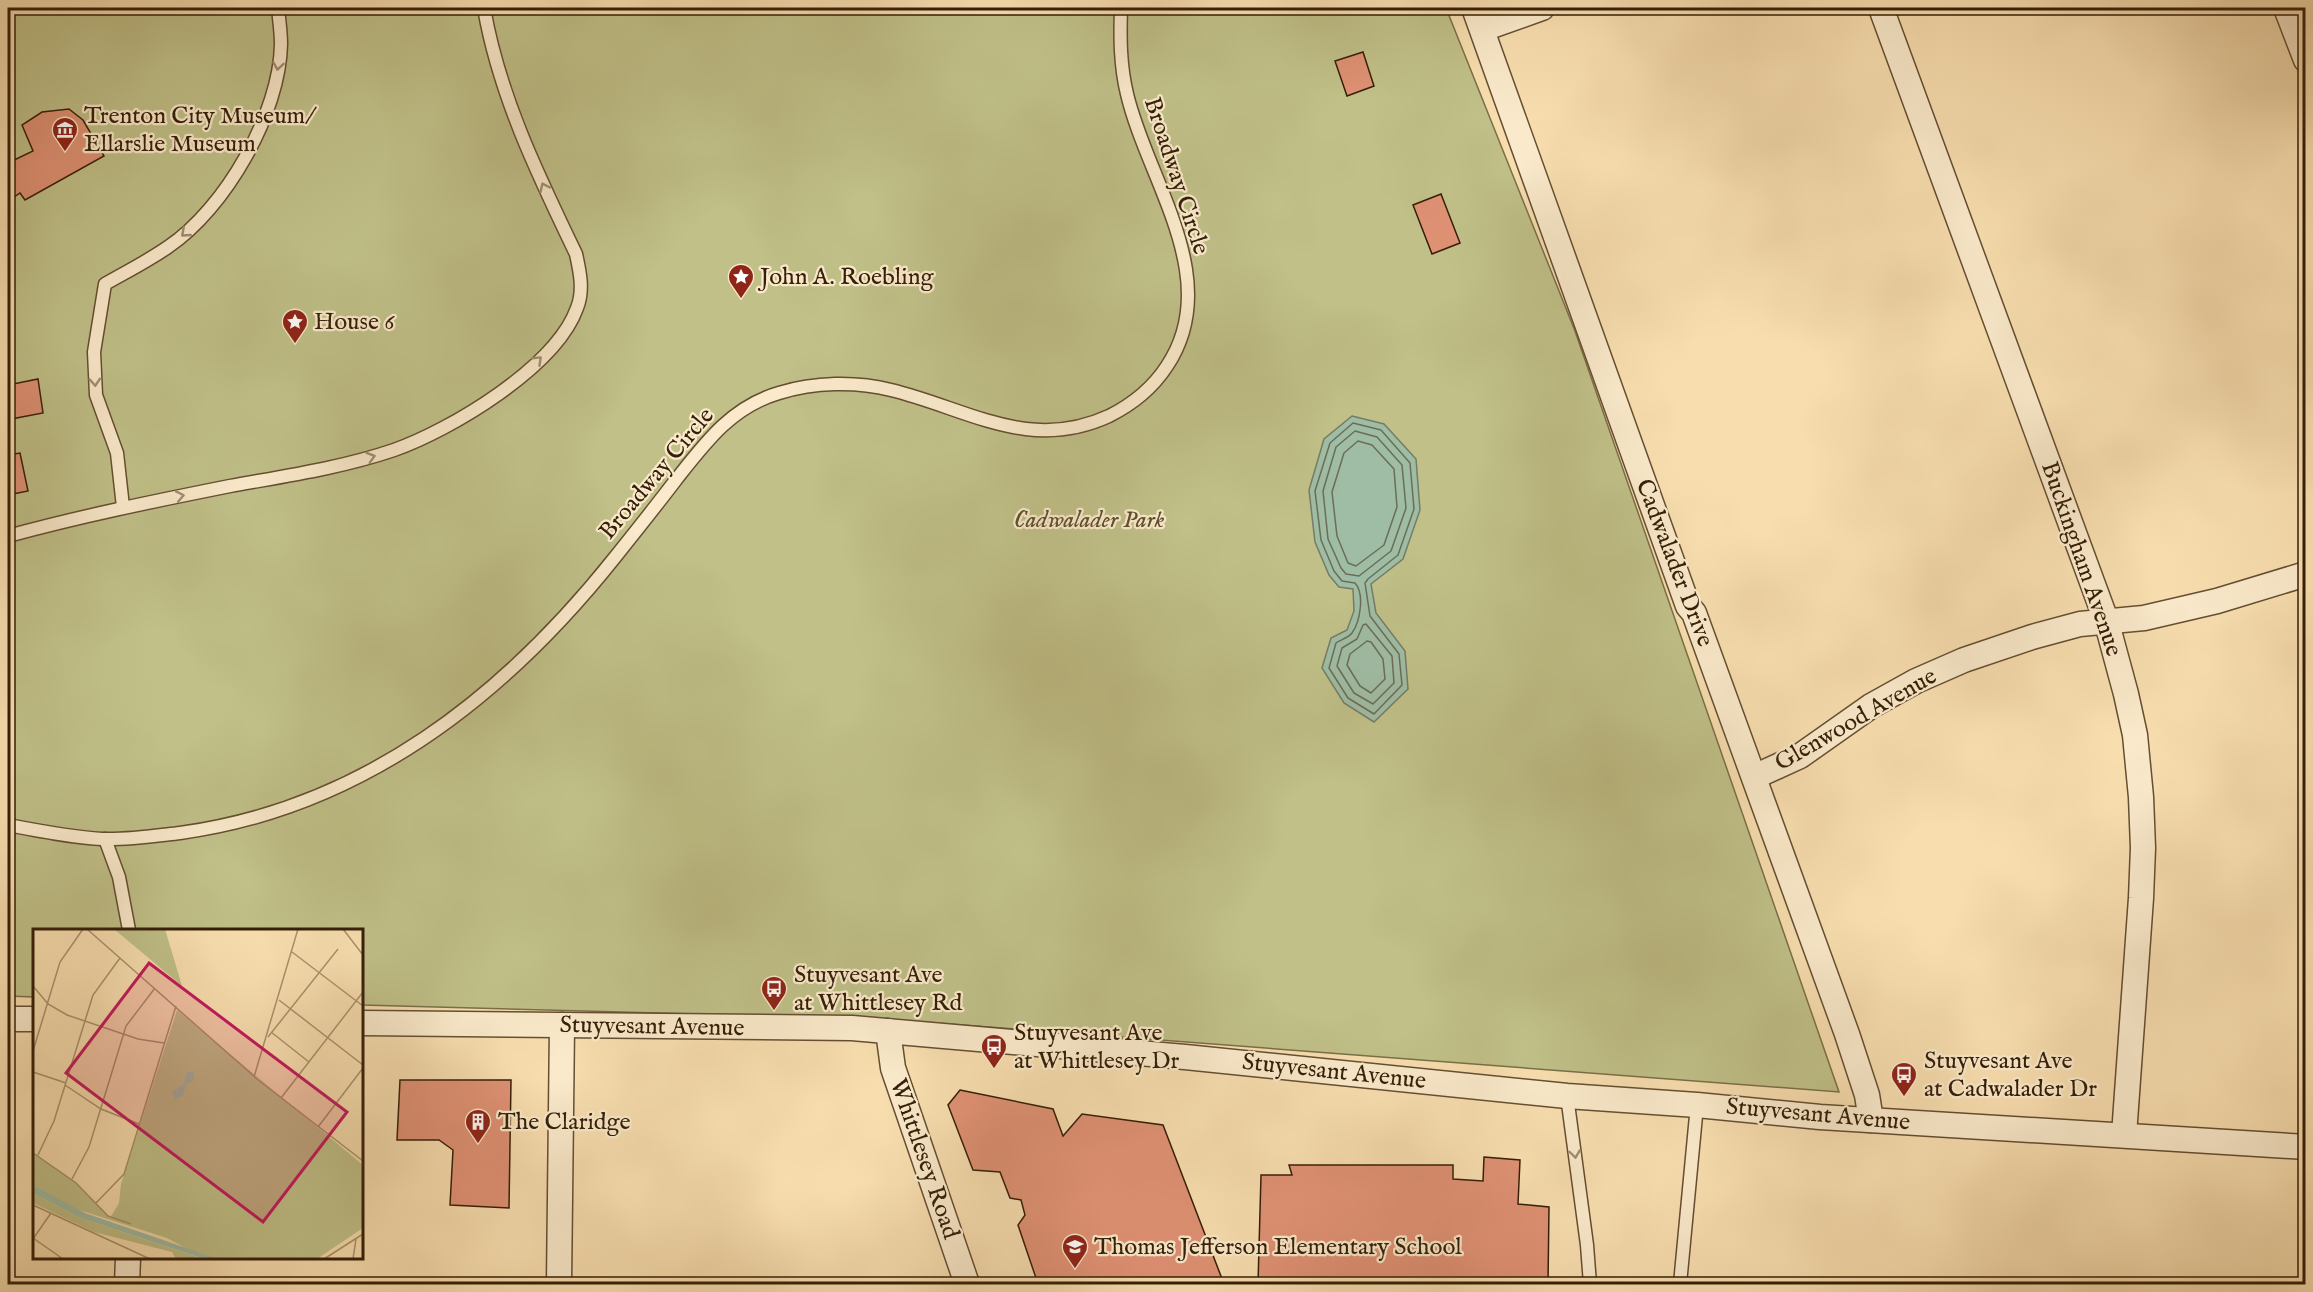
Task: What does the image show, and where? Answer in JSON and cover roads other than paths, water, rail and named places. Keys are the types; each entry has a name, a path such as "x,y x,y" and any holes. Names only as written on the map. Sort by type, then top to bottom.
{"street":[{"path":"1479,18 1542,8"},
{"name":"Buckingham Avenue","path":"1881,8 2106,620 2135,735 2142,817 2141,898 2124,1136"},
{"path":"2286,8 2306,60"},
{"name":"Cadwalader Drive","path":"1479,18 1684,595 1688,606 1694,613 1847,1034 1867,1095 1871,1120"},
{"name":"Glenwood Avenue","path":"1754,777 1800,756 1871,706 1916,681 1964,660 2032,637 2080,624 2144,618 2217,601 2306,574"},
{"path":"8,1019 33,1019"},
{"name":"Stuyvesant Avenue","path":"363,1023 852,1028 1197,1058 1567,1096 1871,1120 2306,1147"},
{"path":"559,1284 562,1025"},
{"name":"Whittlesey Road","path":"888,1031 893,1068 967,1284"},
{"path":"127,1284 128,1259"}],"lane":[{"path":"123,507 117,453 96,395 94,345 105,284 170,247 201,218 240,168 267,112 275,83 281,45 278,8"},
{"path":"8,536 123,507 348,464 396,449 442,429 485,403 525,373 557,342 571,323 580,295 580,273 576,254 518,127 502,80 484,8"},
{"name":"Broadway Circle","path":"8,825 59,835 105,839 142,838 209,829 249,820 342,786 412,747 452,720 499,682 541,642 609,564 723,423 748,406 775,394 797,388 858,385 891,390 996,424 1046,431 1100,420 1140,398 1169,364 1179,345 1188,317 1190,295 1181,245 1127,96 1122,66 1121,8"},
{"path":"105,839 119,877 129,929"},
{"path":"1567,1096 1590,1284"},
{"path":"1680,1284 1697,1105"}],"water":[{"path":"1352,416 1384,424 1416,459 1420,510 1403,559 1371,584 1376,613 1405,651 1408,689 1374,722 1344,703 1322,668 1331,638 1347,630 1354,611 1353,589 1339,587 1329,575 1315,542 1309,490 1324,439"}],"place":[{"name":"Trenton City Museum/ Ellarslie Museum","path":"65,153"},
{"name":"John A. Roebling","path":"741,300"},
{"name":"House 6","path":"295,345"},
{"name":"Stuyvesant Ave at Whittlesey Rd","path":"774,1012"},
{"name":"Stuyvesant Ave at Whittlesey Dr","path":"994,1070"},
{"name":"Stuyvesant Ave at Cadwalader Dr","path":"1904,1098"},
{"name":"The Claridge","path":"478,1145"},
{"name":"Thomas Jefferson Elementary School","path":"1075,1270"}],"park label":[{"name":"Cadwalader Park","path":"1089,520"}]}
